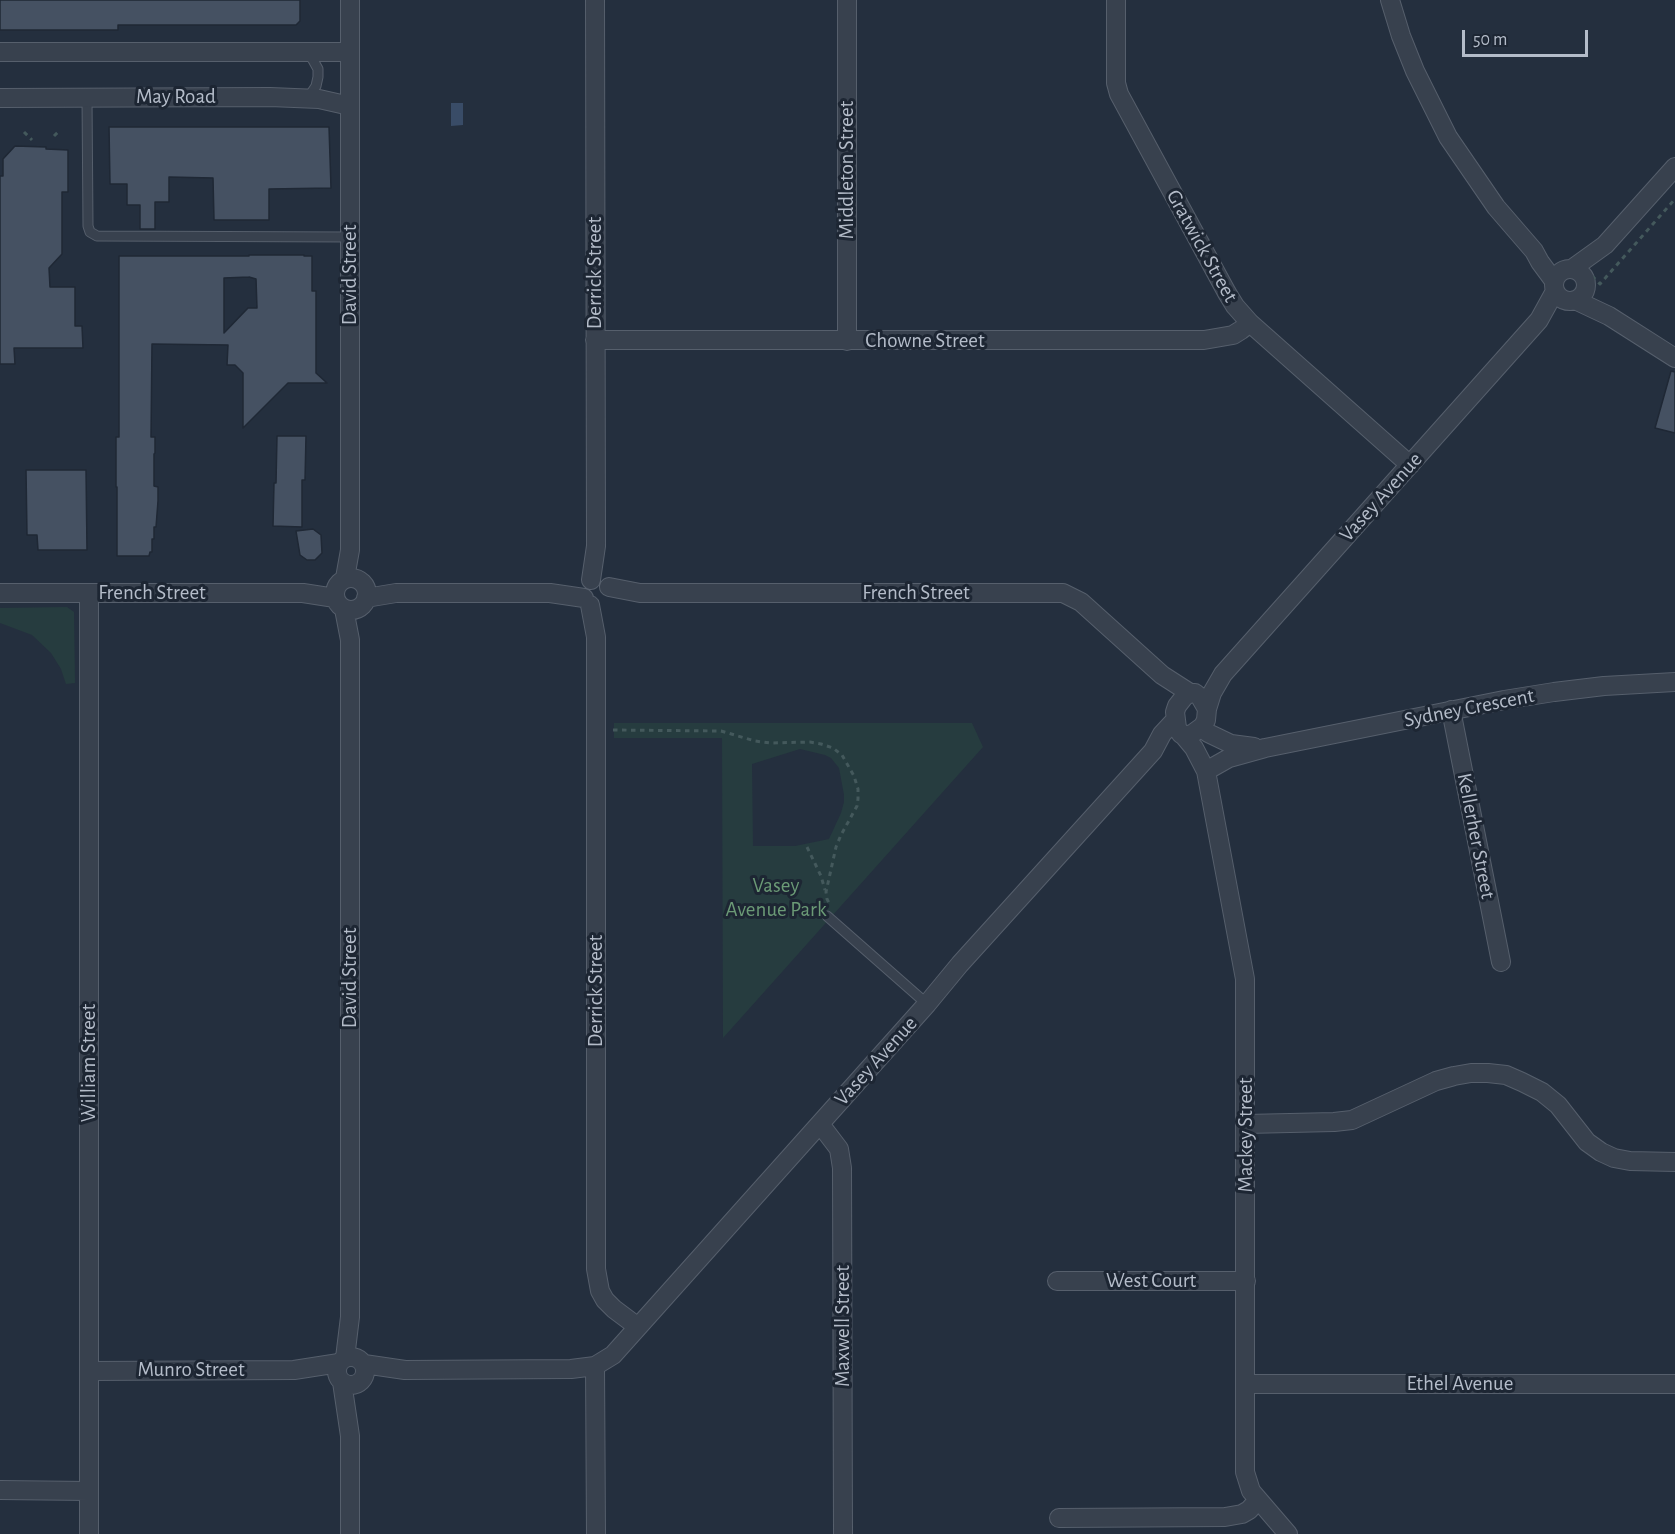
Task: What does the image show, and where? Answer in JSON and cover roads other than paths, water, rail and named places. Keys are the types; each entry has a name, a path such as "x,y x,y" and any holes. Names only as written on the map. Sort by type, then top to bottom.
{"street":[{"name":"David Street","path":"350,0 350,1534"},
{"name":"Derrick Street","path":"595,0 596,1269 600,1291 605,1300 638,1327"},
{"name":"Middleton Street","path":"847,0 847,341"},
{"name":"Gratwick Street","path":"1116,0 1116,82 1119,94 1234,306 1250,323 1410,465"},
{"path":"1389,0 1415,71 1448,137 1496,207 1534,251 1570,285 1609,316 1675,358"},
{"path":"0,52 350,52"},
{"name":"May Road","path":"0,98 270,97 308,98 350,106"},
{"name":"Vasey Avenue","path":"1207,721 1212,693 1222,674 1675,167"},
{"name":"Chowne Street","path":"595,340 1204,340 1233,335 1250,323"},
{"name":"French Street","path":"0,593 1063,593 1081,602 1162,675 1193,693"},
{"name":"William Street","path":"89,593 89,1534"},
{"name":"Vasey Avenue","path":"595,1366 613,1355 927,1004 960,964 1153,751 1162,734 1179,724 1184,697 1222,674"},
{"name":"French Street","path":"1162,675 1172,692 1179,724"},
{"name":"Sydney Crescent","path":"1206,771 1229,758 1265,748 1451,710 1554,692 1604,686 1675,682"},
{"path":"1179,724 1197,732 1207,721 1200,697 1193,693"},
{"name":"Kellerher Street","path":"1451,710 1501,962"},
{"name":"Sydney Crescent","path":"1207,721 1231,744 1241,747 1265,748"},
{"name":"Mackey Street","path":"1207,721 1206,771 1245,979 1245,1472 1251,1491 1288,1534"},
{"name":"Mackey Street","path":"1179,724 1206,771"},
{"path":"1246,1124 1352,1120 1436,1081 1462,1074 1488,1073 1506,1076 1542,1092 1558,1105 1587,1142 1601,1152 1614,1158 1630,1161 1675,1162"},
{"name":"Maxwell Street","path":"820,1124 835,1142 842,1168 843,1534"},
{"name":"West Court","path":"1057,1281 1246,1281"},
{"path":"595,1366 596,1534"},
{"name":"Munro Street","path":"89,1371 571,1369 595,1366"},
{"name":"Ethel Avenue","path":"1246,1384 1675,1384"},
{"path":"0,1490 89,1491"},
{"path":"1059,1518 1225,1517 1242,1514 1258,1500"}],"lane":[{"path":"308,52 318,69 316,86 308,98"},
{"path":"87,98 88,226 90,232 97,236 350,237"},
{"path":"827,916 927,1004"}],"water":[{"path":"451,103 463,103 463,125 451,126"}],"park label":[{"name":"Vasey Avenue Park","path":"776,898"}]}
